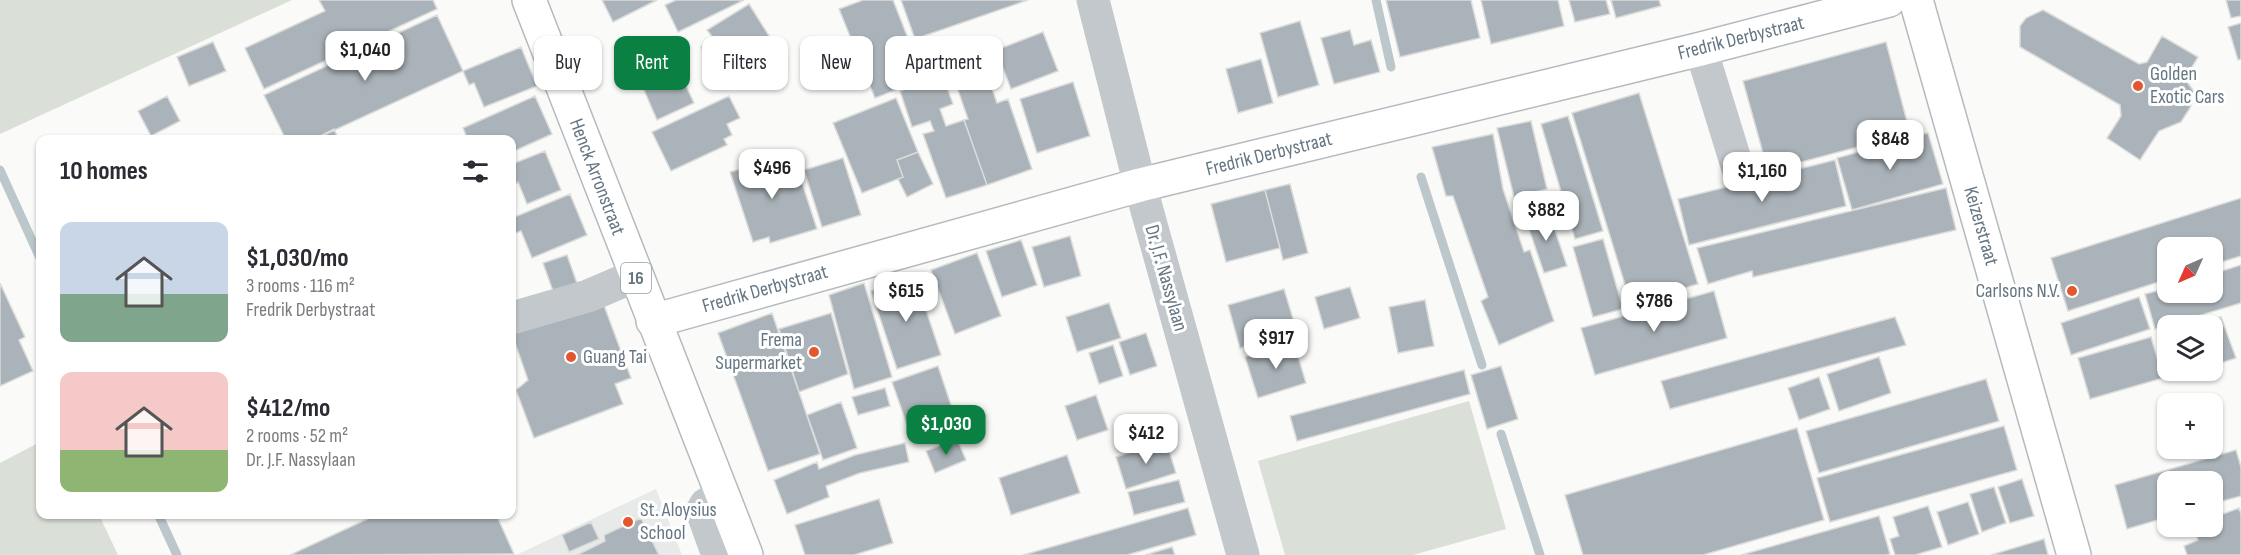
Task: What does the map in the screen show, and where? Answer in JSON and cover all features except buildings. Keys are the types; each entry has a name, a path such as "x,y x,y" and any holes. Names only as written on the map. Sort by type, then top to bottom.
{"main road":[{"name":"Henck Arronstraat","path":"529,0 746,555"},
{"name":"Fredrik Derbystraat","path":"653,321 1140,185 1701,49 1889,0"},
{"name":"Keizerstraat","path":"1917,0 2074,555"}],"street":[{"name":"Dr. J.F. Nassylaan","path":"1092,0 1140,185 1243,555"},
{"path":"1701,49 1738,170"},
{"path":"516,317 588,296 635,276"},
{"path":"722,497 706,504 702,511 715,547 727,555"}],"shaded area":[{"path":"0,0 292,0 0,134"},
{"path":"1469,401 1506,529 1413,555 1285,555 1258,461"},
{"path":"36,444 36,519 101,519 118,555 0,555 0,463"},
{"name":"St. Aloysius School","path":"656,489 682,555 516,555"}],"waterway":[{"path":"1376,0 1391,67"},
{"path":"0,170 36,249"},
{"path":"1421,177 1482,365"},
{"path":"1501,434 1540,555"},
{"path":"160,519 177,555"}],"place":[{"name":"Golden Exotic Cars","path":"2138,86"},
{"name":"Carlsons N.V.","path":"2072,291"},
{"name":"Frema Supermarket","path":"814,352"},
{"name":"Guang Tai","path":"571,357"},
{"name":"St. Aloysius School","path":"628,522"}]}
